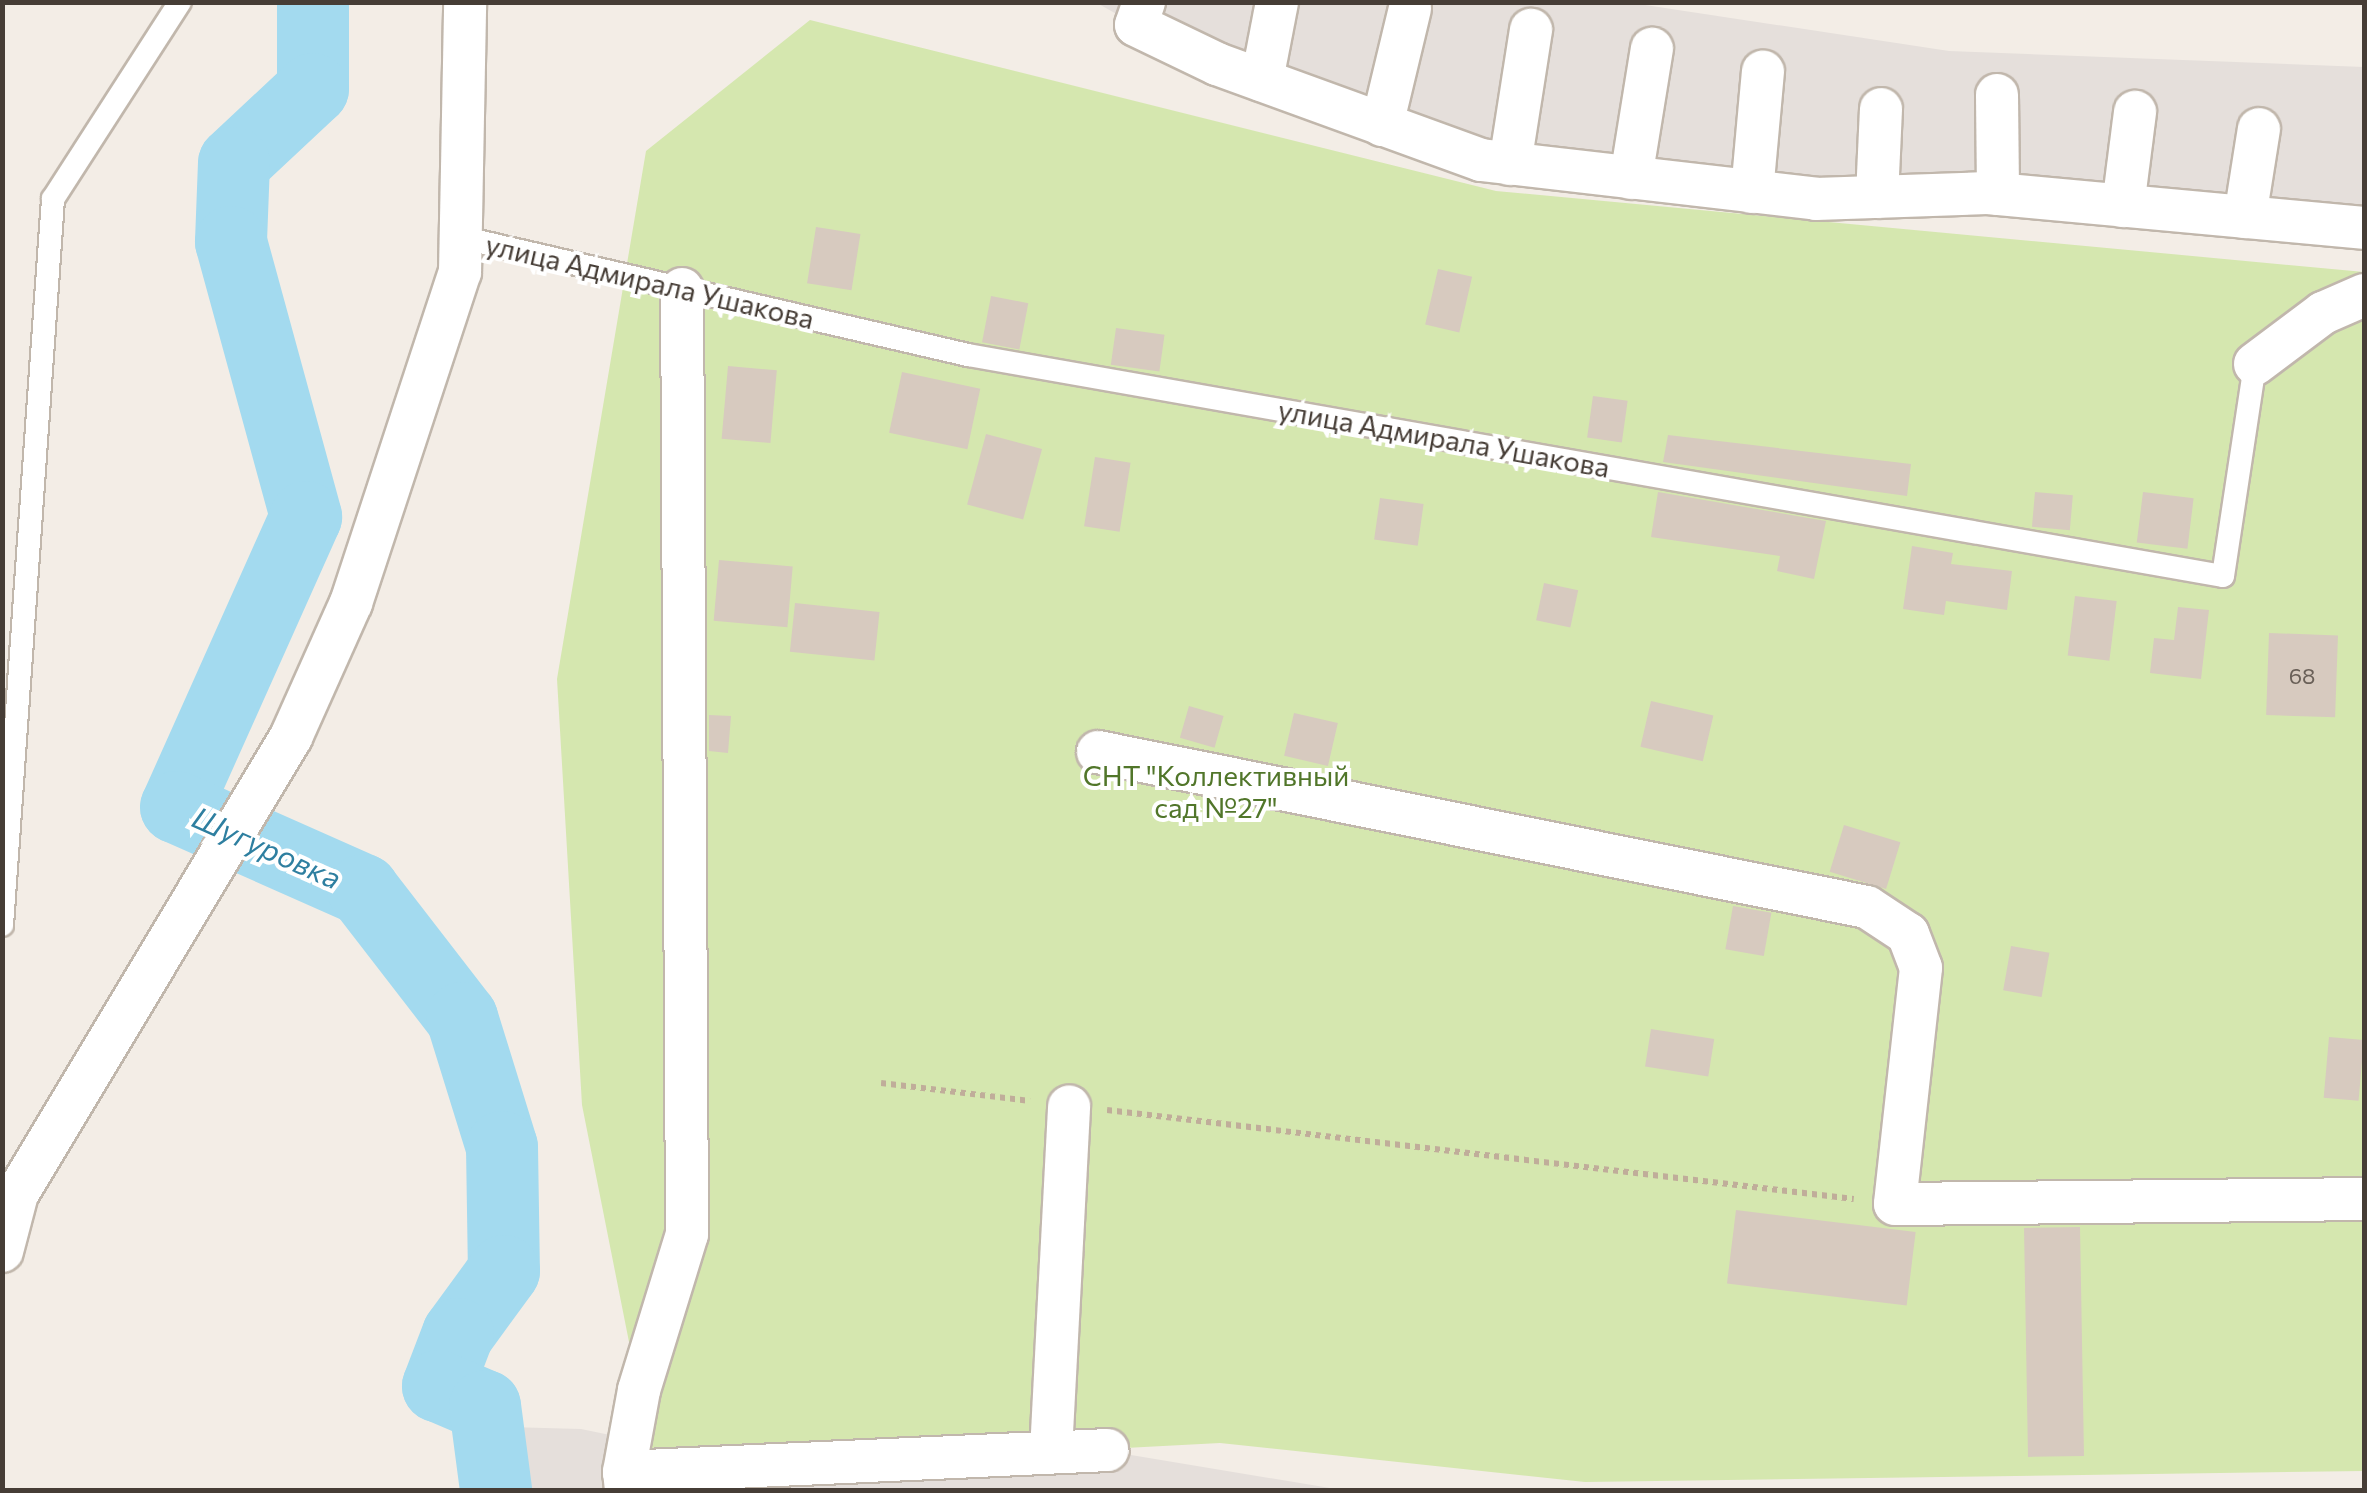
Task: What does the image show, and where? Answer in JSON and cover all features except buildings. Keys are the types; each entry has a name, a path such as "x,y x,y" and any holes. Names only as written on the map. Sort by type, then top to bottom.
{"street":[{"path":"2,1252 10,1179 291,737 351,602 460,272 465,2"},
{"path":"1144,2 1136,25 1262,80 1382,124 1510,164 1752,192 1877,197 1998,194 2364,228"},
{"path":"1262,80 1277,2"},
{"path":"1382,124 1410,8"},
{"path":"1510,164 1531,30"},
{"path":"1631,178 1652,49"},
{"path":"1752,192 1762,71"},
{"path":"1997,95 1998,194"},
{"path":"1877,197 1881,110"},
{"path":"2124,206 2135,112"},
{"path":"2245,217 2260,129"},
{"path":"682,289 687,1234 639,1390 625,1481 1108,1450"},
{"path":"2255,364 2322,313 2364,295"},
{"path":"1098,752 1867,907 1908,934 1921,968 1895,1204 2364,1199"},
{"path":"1050,1452 1069,1106"}],"lane":[{"path":"2,925 53,198 180,2"},
{"name":"улица Адмирала Ушакова","path":"460,237 968,356 2223,576 2255,364"}],"path":[{"path":"882,1083 1895,1204"}],"shaded area":[{"path":"1097,3 1632,3 1949,51 2364,67 2364,240 1589,182 1136,25"},
{"path":"507,1427 581,1429 712,1456 1065,1444 1342,1490 521,1490"}],"green space":[{"name":"СНТ \"Коллективный сад №27\"","path":"810,20 1496,191 2364,272 2364,1471 1585,1482 1220,1443 655,1473 582,1105 557,679 646,151"}],"waterway":[{"name":"Шугуровка","path":"313,2 313,89 234,163 231,242 306,517 176,807 363,890 462,1018 502,1147 504,1271 458,1334 438,1386 485,1406 496,1490"}]}
